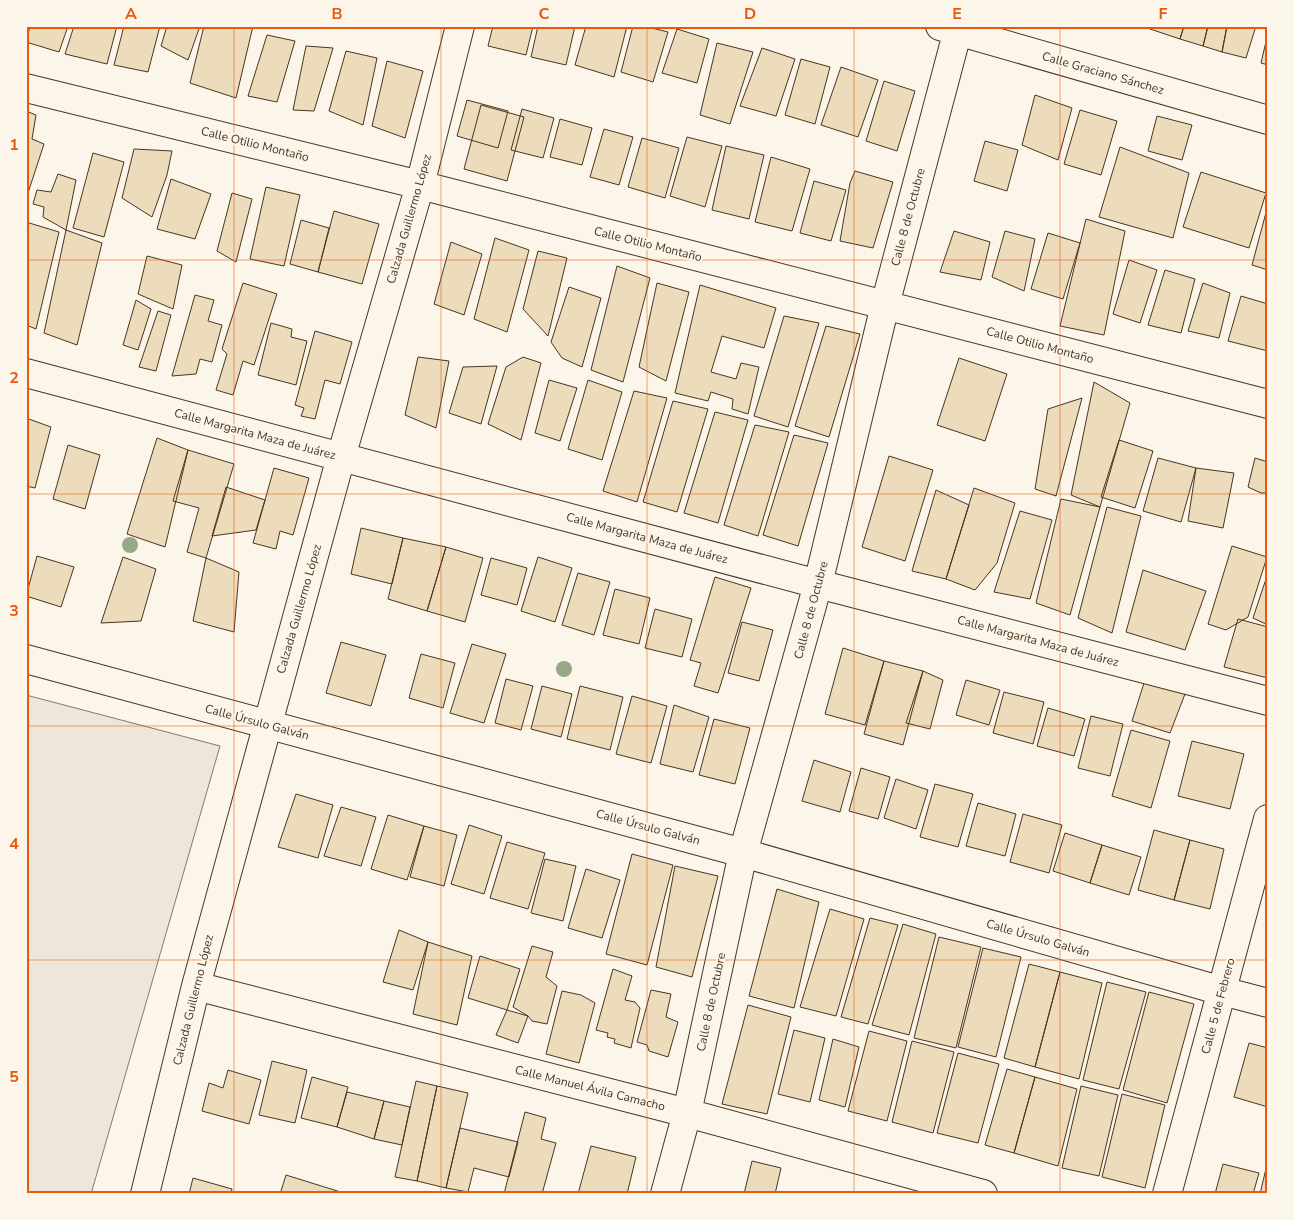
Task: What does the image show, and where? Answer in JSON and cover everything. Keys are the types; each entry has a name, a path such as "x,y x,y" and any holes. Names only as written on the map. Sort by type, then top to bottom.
{"street":[{"name":"Calzada Guillermo López","path":"146,1194 196,986 341,457 420,185 460,26"},
{"name":"Calle Graciano Sánchez","path":"952,28 1268,120"},
{"name":"Calle 8 de Octubre","path":"665,1194 687,1113 743,853 818,584 952,28"},
{"name":"Calle Otilio Montaño","path":"26,88 420,185 1268,404"},
{"name":"Calle Margarita Maza de Juárez","path":"26,373 818,584 1268,701"},
{"name":"Calle Úrsulo Galván","path":"26,659 743,853 1222,992 1268,1003"},
{"name":"Calle 5 de Febrero","path":"1167,1194 1268,819"},
{"name":"Calle Manuel Ávila Camacho","path":"196,986 687,1113 983,1194"}],"shaded area":[{"path":"26,695 220,746 91,1194 26,1194"}],"building":[{"path":"30,26 68,26 59,52 26,42"},
{"path":"74,26 117,26 107,64 65,54"},
{"path":"124,26 160,26 148,72 114,65"},
{"path":"167,26 200,26 188,60 161,46"},
{"path":"204,26 253,26 236,98 190,83"},
{"path":"493,26 533,26 526,55 488,46"},
{"path":"538,26 575,26 566,65 531,57"},
{"path":"586,26 627,26 614,77 575,65"},
{"path":"633,26 644,26 668,32 653,82 621,72"},
{"path":"1141,26 1184,26 1180,39"},
{"path":"1184,26 1208,26 1203,46 1180,39"},
{"path":"1208,26 1227,26 1222,52 1203,46"},
{"path":"1227,26 1256,26 1246,58 1222,52"},
{"path":"677,29 709,39 697,83 662,73"},
{"path":"1268,33 1268,65 1261,63"},
{"path":"267,35 295,41 277,102 248,96"},
{"path":"717,43 753,52 730,124 700,115"},
{"path":"306,46 333,48 314,111 293,110"},
{"path":"762,48 795,59 776,116 740,106"},
{"path":"346,51 377,58 363,125 329,111"},
{"path":"801,59 830,67 815,124 785,115"},
{"path":"387,61 423,71 405,138 372,126"},
{"path":"841,67 878,80 858,137 821,125"},
{"path":"884,81 915,91 897,151 866,141"},
{"path":"1035,95 1072,108 1058,160 1022,145"},
{"path":"467,100 508,111 498,148 457,136"},
{"path":"481,105 524,117 507,181 464,169"},
{"path":"522,109 554,118 543,158 511,150"},
{"path":"1080,110 1117,121 1101,175 1064,164"},
{"path":"26,111 36,115 32,139 44,144 26,199"},
{"path":"1157,116 1192,125 1182,160 1148,151"},
{"path":"560,119 592,128 582,165 550,157"},
{"path":"604,129 633,137 619,185 590,177"},
{"path":"687,137 722,146 705,207 670,196"},
{"path":"642,138 679,148 665,198 628,187"},
{"path":"985,141 1018,150 1007,191 974,181"},
{"path":"726,146 764,155 749,219 712,210"},
{"path":"1120,147 1189,173 1173,238 1099,217"},
{"path":"134,149 172,151 167,175 152,217 122,198"},
{"path":"93,153 124,162 104,237 73,228"},
{"path":"771,157 810,169 792,231 755,222"},
{"path":"855,171 893,182 873,248 840,241 850,183"},
{"path":"1201,172 1266,193 1249,248 1183,227"},
{"path":"58,174 76,180 66,230 43,217 44,207 33,204 37,190 51,192"},
{"path":"171,179 211,194 195,239 157,229"},
{"path":"814,181 846,190 831,241 800,233"},
{"path":"266,187 300,195 284,266 250,259"},
{"path":"232,193 252,199 236,262 217,251"},
{"path":"1268,205 1268,270 1252,265"},
{"path":"334,211 379,224 362,284 318,272"},
{"path":"1086,219 1125,231 1104,335 1060,326"},
{"path":"301,220 329,228 318,272 290,264"},
{"path":"26,222 59,232 36,329 26,325"},
{"path":"66,230 102,243 77,345 44,333"},
{"path":"954,231 990,242 981,280 940,272"},
{"path":"1005,231 1035,239 1024,291 992,277"},
{"path":"1048,233 1080,243 1063,299 1031,289"},
{"path":"495,238 529,250 507,332 474,319"},
{"path":"451,242 482,254 464,315 434,304"},
{"path":"538,251 567,258 548,336 523,309"},
{"path":"147,256 182,265 173,309 138,294"},
{"path":"1129,260 1157,270 1140,323 1113,314"},
{"path":"617,266 650,278 623,382 591,370"},
{"path":"1165,270 1195,279 1181,333 1148,325"},
{"path":"243,283 277,294 254,365 243,361 233,395 216,390 227,354 222,349"},
{"path":"657,283 689,292 666,381 639,367"},
{"path":"1203,283 1230,293 1219,338 1188,331"},
{"path":"700,285 776,308 764,348 722,336 711,372 736,379 741,363 759,367 748,414 732,409 733,399 711,392 708,401 675,393"},
{"path":"569,287 601,298 582,367 562,358 551,342"},
{"path":"195,295 214,300 208,321 222,325 212,362 200,359 196,374 172,376"},
{"path":"1241,296 1268,304 1268,351 1228,341"},
{"path":"136,300 151,309 138,350 123,345"},
{"path":"158,311 171,315 156,371 139,367"},
{"path":"784,316 819,323 788,427 754,416"},
{"path":"271,323 292,329 291,337 307,341 296,385 258,375"},
{"path":"826,326 860,334 829,437 795,426"},
{"path":"315,331 352,342 340,384 325,380 315,419 301,416 304,408 295,405"},
{"path":"418,357 449,361 436,428 405,415"},
{"path":"523,357 541,363 521,440 488,424 506,367"},
{"path":"959,358 1007,374 985,441 937,425"},
{"path":"497,366 481,424 449,413 463,367"},
{"path":"549,380 577,388 560,441 535,433"},
{"path":"588,380 622,392 602,460 568,449"},
{"path":"1094,382 1130,403 1100,507 1071,495"},
{"path":"634,391 667,398 637,502 603,491"},
{"path":"1082,398 1056,496 1035,489 1048,409"},
{"path":"673,401 708,409 677,512 643,502"},
{"path":"715,412 748,420 718,523 684,513"},
{"path":"26,418 51,427 35,488 26,486"},
{"path":"755,425 789,432 758,536 724,525"},
{"path":"794,435 828,443 798,546 763,535"},
{"path":"157,438 188,450 165,547 127,534"},
{"path":"1119,440 1153,451 1135,508 1101,497"},
{"path":"68,445 100,455 85,509 53,499"},
{"path":"188,450 234,464 206,558 187,552 199,508 173,501"},
{"path":"889,456 933,470 905,561 862,547"},
{"path":"1158,458 1196,468 1181,522 1143,511"},
{"path":"1255,458 1268,462 1268,493 1261,493 1248,487"},
{"path":"274,468 309,478 293,535 280,531 276,549 253,543"},
{"path":"1196,468 1234,473 1223,528 1188,521"},
{"path":"226,487 265,500 256,530 212,536"},
{"path":"974,488 1015,503 997,563 975,590 946,579"},
{"path":"936,490 969,505 946,579 912,571"},
{"path":"1061,499 1100,507 1070,615 1036,603"},
{"path":"1107,507 1141,516 1112,633 1078,618"},
{"path":"1020,511 1052,520 1030,599 994,592"},
{"path":"361,528 403,538 392,584 351,574"},
{"path":"403,538 446,547 427,611 388,599"},
{"path":"1232,546 1267,557 1248,617 1226,630 1208,624"},
{"path":"446,547 483,558 465,622 427,611"},
{"path":"37,556 74,567 61,607 26,596"},
{"path":"123,557 156,569 141,621 101,623"},
{"path":"538,557 572,568 555,622 521,611"},
{"path":"206,558 239,572 234,632 193,621"},
{"path":"491,558 527,568 517,605 481,595"},
{"path":"1143,570 1206,591 1185,650 1126,632"},
{"path":"578,573 610,582 594,635 562,625"},
{"path":"1268,573 1268,625 1253,618"},
{"path":"715,577 751,588 718,693 694,686 701,663 690,660"},
{"path":"615,589 650,598 639,644 603,635"},
{"path":"655,609 692,619 682,657 645,648"},
{"path":"1238,619 1268,627 1268,678 1224,667"},
{"path":"742,622 773,630 759,681 728,673"},
{"path":"341,642 386,655 371,706 326,693"},
{"path":"472,644 506,654 484,723 450,713"},
{"path":"843,648 884,661 865,725 825,714"},
{"path":"421,654 455,663 443,708 409,698"},
{"path":"884,661 923,671 903,745 864,734"},
{"path":"923,671 943,680 930,729 906,723"},
{"path":"506,679 533,686 521,730 495,723"},
{"path":"966,680 1000,690 989,725 956,715"},
{"path":"1144,683 1185,694 1170,733 1132,721"},
{"path":"542,686 572,694 561,737 531,729"},
{"path":"580,686 623,697 610,750 567,739"},
{"path":"1004,692 1044,702 1033,744 993,733"},
{"path":"632,696 667,706 651,763 616,754"},
{"path":"674,705 709,717 693,772 660,764"},
{"path":"1048,708 1085,719 1074,756 1037,746"},
{"path":"1091,716 1123,724 1110,776 1078,768"},
{"path":"714,719 750,728 735,784 699,775"},
{"path":"1131,730 1170,741 1151,808 1112,796"},
{"path":"1192,741 1244,754 1230,809 1178,796"},
{"path":"814,760 851,772 840,812 802,801"},
{"path":"861,768 890,777 878,819 849,811"},
{"path":"896,779 928,790 916,829 884,818"},
{"path":"935,784 973,794 958,847 920,837"},
{"path":"296,794 333,805 318,858 278,847"},
{"path":"978,803 1016,814 1005,856 966,846"},
{"path":"341,807 376,817 361,866 324,856"},
{"path":"1023,814 1062,825 1049,873 1010,862"},
{"path":"388,815 424,826 407,880 371,869"},
{"path":"469,825 502,836 484,894 451,884"},
{"path":"424,826 457,835 444,886 410,877"},
{"path":"1154,830 1190,840 1174,900 1138,890"},
{"path":"1065,833 1102,845 1090,883 1053,871"},
{"path":"1190,840 1224,849 1210,909 1174,900"},
{"path":"507,842 545,853 528,909 490,898"},
{"path":"1102,845 1141,857 1129,895 1090,883"},
{"path":"632,854 673,865 647,965 606,954"},
{"path":"545,859 576,866 563,921 531,913"},
{"path":"675,866 718,876 692,977 656,967"},
{"path":"586,869 620,880 602,938 568,928"},
{"path":"777,889 819,902 794,1008 749,996"},
{"path":"830,909 864,919 836,1016 800,1007"},
{"path":"870,918 898,925 868,1024 841,1017"},
{"path":"903,924 936,934 909,1035 872,1025"},
{"path":"399,930 428,942 413,990 383,982"},
{"path":"939,937 981,947 956,1048 914,1038"},
{"path":"428,942 472,956 457,1025 413,1014"},
{"path":"532,946 553,952 546,977 557,986 547,1024 532,1021 528,1016 513,1007"},
{"path":"983,948 1021,957 996,1057 958,1047"},
{"path":"480,956 520,969 507,1010 468,998"},
{"path":"1029,964 1060,972 1035,1067 1004,1058"},
{"path":"613,969 632,976 625,1000 635,1002 640,1008 631,1048 614,1043 615,1039 607,1037 608,1033 596,1030"},
{"path":"1060,972 1102,983 1079,1079 1035,1067"},
{"path":"1107,982 1146,992 1119,1089 1083,1080"},
{"path":"651,990 671,994 666,1017 678,1022 668,1057 649,1051 647,1045 637,1042"},
{"path":"562,991 581,995 595,1003 579,1063 546,1054"},
{"path":"1149,992 1194,1004 1167,1103 1123,1090"},
{"path":"748,1005 791,1017 767,1114 722,1104"},
{"path":"507,1010 528,1016 518,1043 496,1035"},
{"path":"794,1030 825,1038 810,1102 778,1094"},
{"path":"869,1031 907,1041 887,1121 848,1111"},
{"path":"833,1039 859,1047 845,1107 819,1100"},
{"path":"912,1041 954,1052 933,1133 892,1122"},
{"path":"1249,1043 1268,1048 1268,1107 1234,1097"},
{"path":"958,1053 999,1064 978,1143 937,1133"},
{"path":"272,1061 307,1070 295,1123 259,1115"},
{"path":"1007,1069 1035,1077 1014,1153 985,1145"},
{"path":"228,1070 261,1080 249,1124 202,1111 209,1083 223,1088"},
{"path":"312,1077 348,1087 337,1127 301,1118"},
{"path":"1035,1077 1077,1089 1058,1166 1014,1153"},
{"path":"416,1081 437,1086 417,1181 395,1177"},
{"path":"437,1086 468,1093 446,1188 417,1181"},
{"path":"1081,1086 1118,1095 1099,1176 1062,1168"},
{"path":"347,1092 384,1101 374,1139 337,1127"},
{"path":"1122,1094 1165,1105 1145,1188 1102,1177"},
{"path":"384,1101 410,1107 402,1145 374,1139"},
{"path":"525,1112 546,1118 541,1139 556,1143 542,1194 504,1194"},
{"path":"460,1128 518,1142 509,1177 474,1168 468,1192 446,1188"},
{"path":"591,1146 636,1157 627,1194 578,1194"},
{"path":"1268,1160 1268,1194 1260,1194"},
{"path":"752,1161 781,1168 775,1194 744,1194"},
{"path":"1223,1164 1259,1173 1253,1194 1215,1194"},
{"path":"286,1175 347,1194 280,1194"},
{"path":"193,1178 232,1189 231,1194 189,1194"}]}
